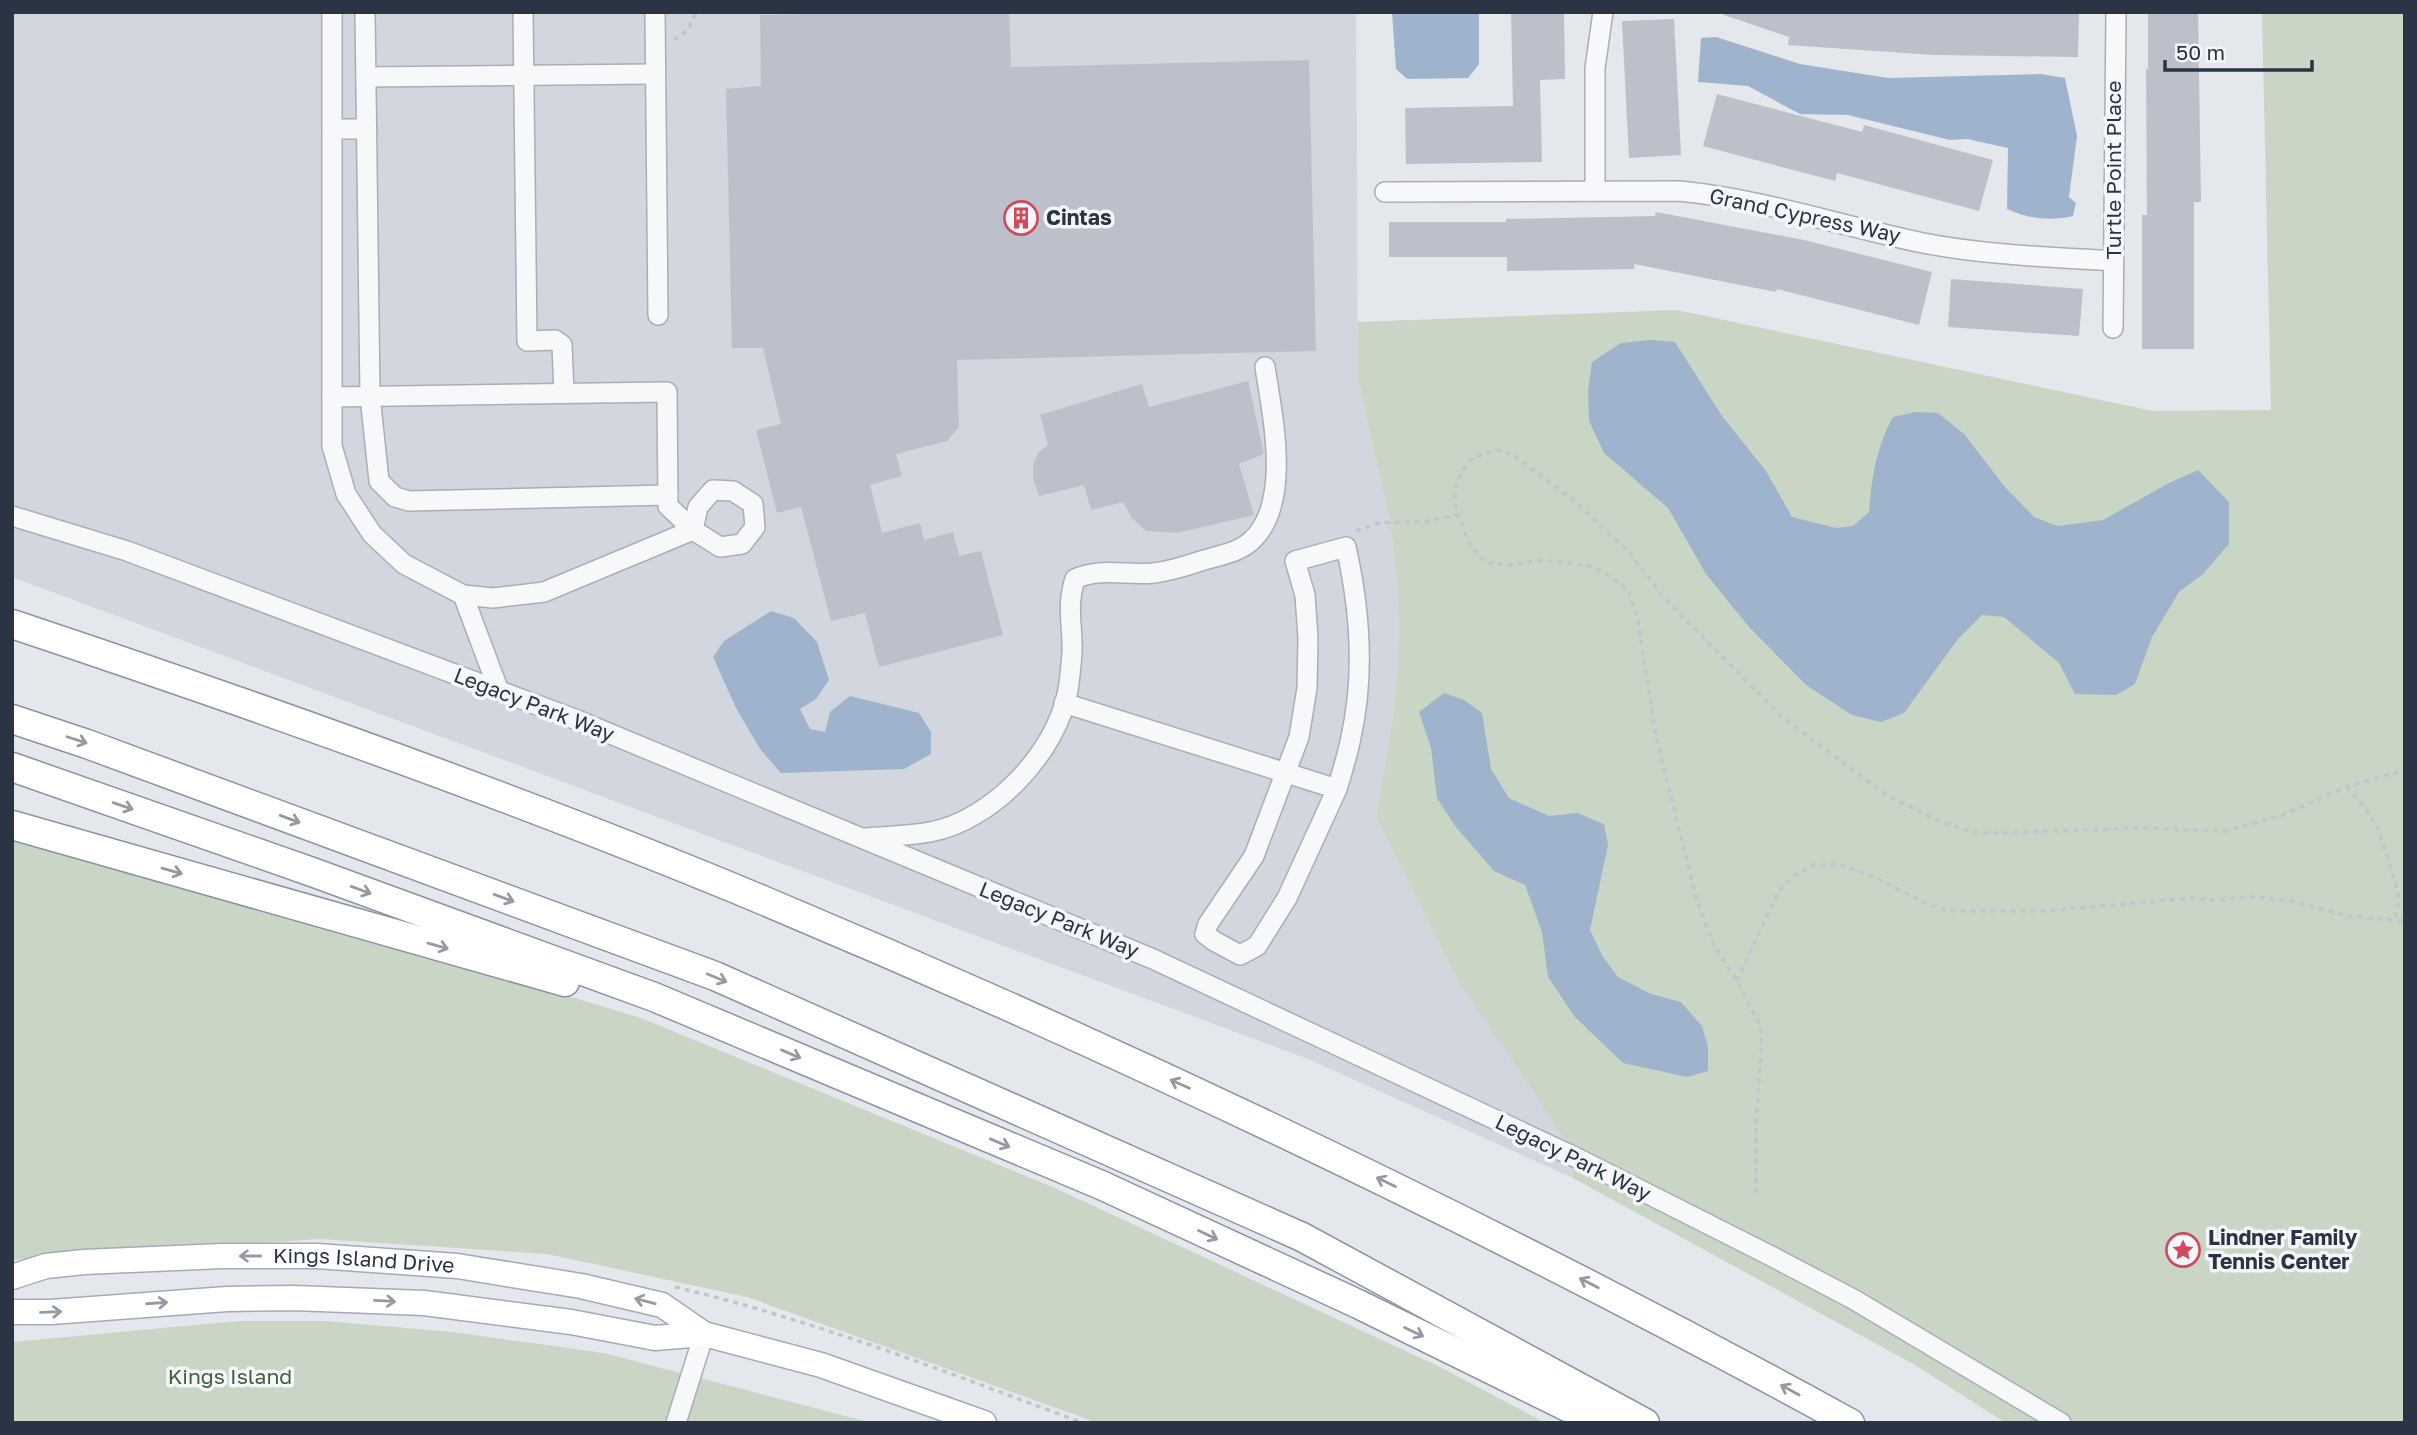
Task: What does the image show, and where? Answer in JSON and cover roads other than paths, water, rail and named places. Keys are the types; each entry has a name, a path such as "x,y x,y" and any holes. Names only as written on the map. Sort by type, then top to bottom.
{"highway":[{"path":"12,624 334,735 580,828 756,898 971,989 1224,1104 1421,1199 1650,1315 1850,1423"},
{"path":"12,719 88,744 715,976 1302,1237 1645,1423"},
{"path":"12,767 654,997 1101,1185 1358,1304 1600,1423"},
{"path":"12,825 587,988 654,997"}],"main road":[{"name":"Kings Island Drive","path":"12,1276 59,1265 164,1258 317,1256 457,1266 581,1286 662,1305 704,1334"},
{"name":"Kings Island Drive","path":"12,1312 51,1312 227,1299 306,1298 424,1303 570,1322 655,1338 704,1334 821,1365 984,1423"}],"street":[{"path":"332,12 332,129 332,397 332,446 346,494 372,534 404,564 463,595 493,598 544,592 693,530 668,506 667,392 332,397"},
{"path":"365,12 370,396 379,481 395,497 410,501 668,495"},
{"path":"523,12 527,341 555,340 562,345 564,393"},
{"path":"655,12 658,315"},
{"path":"1595,191 1595,68 1603,12"},
{"name":"Turtle Point Place","path":"2113,328 2116,12"},
{"path":"366,77 524,75 655,65"},
{"path":"332,129 367,128"},
{"name":"Grand Cypress Way","path":"1385,191 1679,191 1723,195 1923,243 1982,252 2113,261"},
{"path":"862,839 932,832 961,821 990,805 1042,753 1057,725 1064,704 1072,653 1069,597 1075,579 1086,574 1154,573 1179,568 1238,550 1257,535 1269,511 1276,481 1277,441 1265,367"},
{"name":"Legacy Park Way","path":"12,516 127,551 577,720 1153,959 1578,1159 1853,1299 2062,1423"},
{"path":"1346,547 1355,586 1359,637 1358,692 1352,736 1337,789 1287,898 1257,946 1240,956 1205,934 1208,924 1254,856 1285,773 1299,737 1307,688 1305,595 1295,561 1346,547"},
{"path":"463,595 499,691"},
{"path":"1064,704 1337,789"},
{"path":"676,1423 704,1334"}],"water":[{"path":"1392,12 1479,12 1479,64 1468,78 1407,79 1396,69"},
{"path":"1716,37 1800,64 1888,78 2041,74 2065,78 2077,136 2069,197 2076,203 2073,216 2040,218 2007,209 2008,148 1967,139 1950,140 1848,115 1800,114 1748,86 1698,82 1701,38"},
{"path":"1651,340 1675,342 1722,416 1766,471 1792,517 1836,528 1853,526 1869,512 1876,463 1882,440 1893,417 1916,412 1938,413 1964,434 2005,487 2034,517 2058,526 2103,520 2198,470 2229,502 2229,544 2203,574 2179,592 2152,637 2135,684 2116,695 2075,694 2059,663 2004,617 1982,615 1958,639 1904,713 1881,722 1852,715 1806,685 1749,627 1706,574 1668,508 1604,453 1589,421 1588,391 1592,362 1621,343"},
{"path":"771,611 794,618 817,642 829,680 816,699 800,709 810,729 825,732 830,712 850,696 919,713 931,732 931,754 904,769 781,773 760,749 736,708 713,657 724,641"},
{"path":"1444,693 1464,700 1482,713 1491,769 1509,798 1549,816 1577,813 1604,824 1608,845 1590,930 1603,957 1618,977 1651,994 1681,1002 1702,1026 1708,1047 1708,1071 1687,1077 1623,1063 1574,1016 1548,977 1542,932 1525,885 1494,871 1455,826 1437,798 1431,748 1419,712"}],"place":[{"name":"Cintas","path":"1021,218"},
{"name":"Lindner Family Tennis Center","path":"2183,1250"}],"park label":[{"name":"Kings Island","path":"230,1377"}]}
